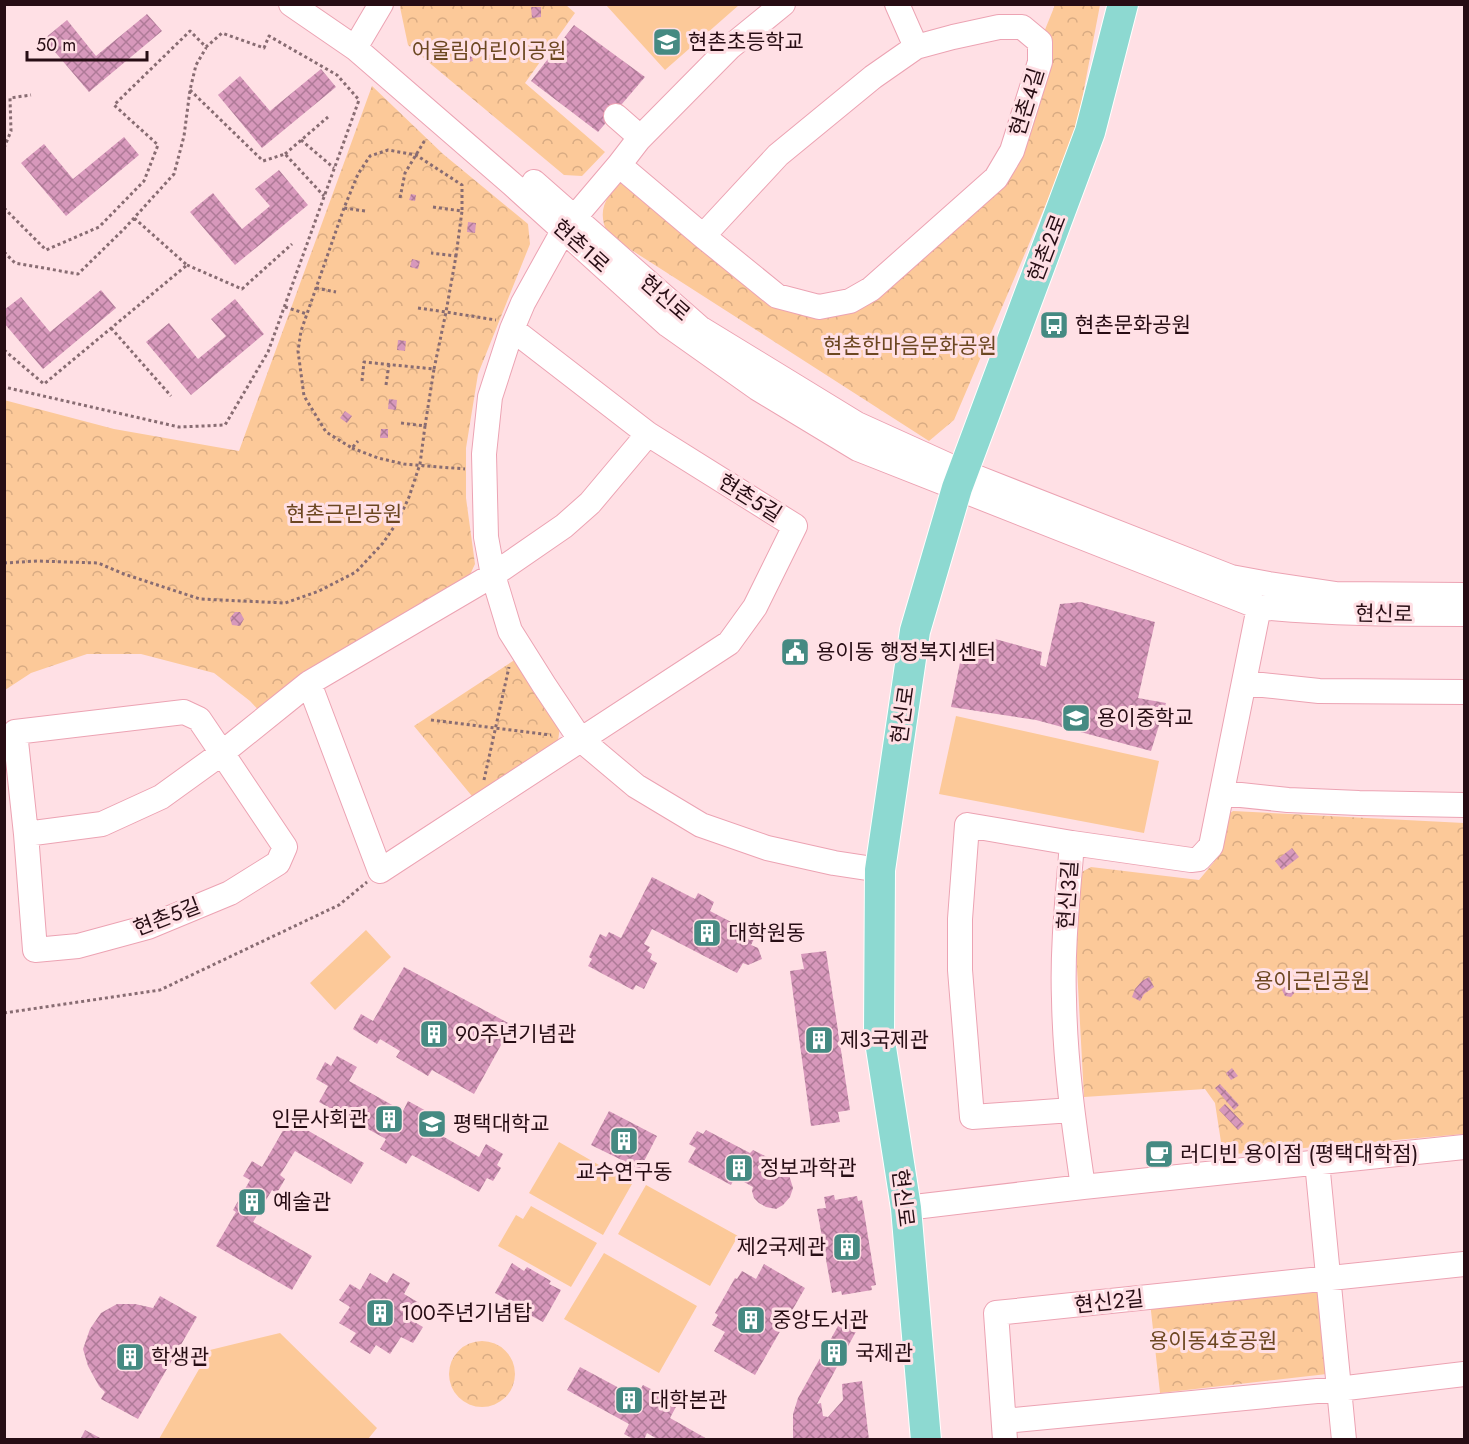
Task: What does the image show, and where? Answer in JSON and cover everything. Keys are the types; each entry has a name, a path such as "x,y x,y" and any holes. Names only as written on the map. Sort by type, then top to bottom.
{"main road":[{"name":"현촌2로","path":"960,480 1090,132 1123,4"},
{"name":"현신로","path":"926,1440 906,1208 879,1035 880,870 915,631 960,480"}],"street":[{"path":"291,4 359,41"},
{"path":"299,4 359,41 569,224"},
{"path":"359,41 381,4"},
{"path":"783,4 729,48 640,137 569,224 523,303 504,325 490,397 484,454 486,537 493,575 510,632 580,739 636,786 701,825 767,848 880,870"},
{"path":"897,4 916,47"},
{"name":"현촌4길","path":"619,165 703,236 777,296 819,307 850,301 871,289 996,178 1012,151 1040,63 1040,42 1022,27 999,27 916,47 873,77 778,155 703,236"},
{"path":"616,116 640,137"},
{"name":"현촌1로","path":"569,224 668,325 757,388 858,449 960,480"},
{"name":"현촌5길","path":"380,871 729,643 755,607 795,526 648,434 504,325"},
{"path":"26,834 102,824 161,797 222,753 309,683 493,575 564,526 590,503 648,434"},
{"name":"현신로","path":"960,480 1231,577 1336,594 1464,595"},
{"name":"현신로","path":"960,480 1258,607 1294,611 1381,614 1464,614"},
{"name":"현신3길","path":"1083,1187 1072,1110 1064,999 1072,843 1191,860 1199,859 1211,846 1258,607"},
{"path":"1244,682 1319,691 1464,692"},
{"path":"309,683 380,871"},
{"name":"현촌5길","path":"184,712 199,719 285,847 278,863 230,893 148,927 78,946 34,950 26,834 15,732 184,712"},
{"path":"1222,793 1324,801 1464,805"},
{"path":"1072,843 967,825 960,919 960,970 972,1117 1072,1110"},
{"path":"906,1208 1464,1147"},
{"path":"1317,1162 1344,1440"},
{"name":"현신2길","path":"1464,1264 996,1313 1004,1430 1464,1374"}],"path":[{"path":"4,208 46,250 99,227 144,181 158,145 114,105 190,31 206,47"},
{"path":"4,252 15,263 78,274 134,218 174,174 184,136 196,65 206,47 222,33 264,48 269,36 337,75 359,100 268,352 225,425 179,427 4,387"},
{"path":"190,90 263,161 285,154 328,117"},
{"path":"4,148 11,131 10,98 31,95"},
{"path":"301,140 334,168"},
{"path":"400,198 405,173 424,140"},
{"path":"4,563 37,561 98,564 200,599 285,603 319,591 356,572 363,565 383,543 398,521 420,465 434,369 456,256 462,211 462,185 416,155 388,150 370,156 358,174 301,331 298,351 304,396 326,432 352,448 378,458 404,464 420,465 466,469"},
{"path":"285,154 324,196"},
{"path":"433,207 462,211"},
{"path":"344,208 364,211"},
{"path":"134,218 187,265 242,289 292,244"},
{"path":"430,253 456,256"},
{"path":"4,261 9,256"},
{"path":"4,350 44,384 187,265"},
{"path":"316,288 336,292"},
{"path":"285,307 307,314"},
{"path":"418,308 504,325"},
{"path":"111,328 171,396"},
{"path":"362,381 364,362 434,369"},
{"path":"386,385 389,364"},
{"path":"401,423 425,426"},
{"path":"352,448 358,441"},
{"path":"484,782 508,667"},
{"path":"431,720 551,735"},
{"path":"4,1013 160,990 339,905 380,871"}],"green space":[{"name":"어울림어린이공원","path":"402,4 566,5 575,13 525,83 605,152 582,176 564,175 408,45 400,7"},
{"name":"현촌초등학교","path":"606,5 739,5 665,70"},
{"name":"현촌한마음문화공원","path":"1055,5 1100,5 1075,136 954,420 929,441 608,235 603,211 608,198 623,178 777,296 847,301 996,178 1040,42"},
{"name":"현촌근린공원","path":"372,86 443,154 528,224 530,244 478,374 466,448 466,498 475,564 468,579 262,714 250,701 214,673 141,654 87,654 31,673 5,690 4,400 114,429 239,451"},
{"path":"516,659 560,727 558,741 476,801 414,726"},
{"path":"956,716 1159,761 1144,833 939,794"},
{"name":"용이근린공원","path":"1233,811 1464,823 1464,1134 1223,1155 1215,1103 1205,1089 1084,1097 1075,931 1082,872 1091,867 1199,880 1214,862 1222,819"},
{"path":"366,930 391,957 335,1010 310,983"},
{"path":"559,1142 632,1184 603,1235 529,1193"},
{"path":"646,1185 738,1236 710,1286 618,1234"},
{"path":"531,1206 597,1243 571,1287 498,1246 516,1215 523,1219"},
{"path":"604,1253 697,1306 659,1373 564,1319"},
{"name":"용이동4호공원","path":"1316,1283 1327,1374 1160,1393 1150,1302"},
{"path":"280,1333 377,1428 368,1439 159,1439 210,1350"},
{"path":"482,1341 495,1343 510,1356 515,1374 513,1387 500,1402 482,1407 469,1405 454,1392 449,1374 451,1361 464,1346"}],"building":[{"path":"531,7 541,7 541,17 532,18"},
{"path":"147,14 162,31 89,92 44,39 67,20 96,56"},
{"path":"574,25 645,77 598,132 531,81"},
{"path":"470,50 473,61 463,63 461,52"},
{"path":"321,69 336,87 262,148 218,95 240,76 270,111"},
{"path":"124,137 139,155 66,216 21,163 44,144 73,179"},
{"path":"279,170 308,205 235,265 190,212 213,193 242,229 270,206 255,189"},
{"path":"411,194 416,195 415,201 409,200"},
{"path":"468,222 476,223 475,233 467,232"},
{"path":"412,259 420,261 418,269 410,267"},
{"path":"101,290 116,308 43,369 4,323 4,310 21,297 50,332"},
{"path":"235,299 264,334 191,395 146,342 169,323 198,359 226,336 211,319"},
{"path":"398,340 406,341 405,351 397,350"},
{"path":"389,399 397,400 396,410 388,409"},
{"path":"345,411 352,416 347,423 340,418"},
{"path":"381,429 388,429 388,438 380,438"},
{"path":"1081,602 1155,622 1138,698 1166,703 1151,751 1036,720 951,707 964,643 992,650 995,639 1042,652 1040,665 1046,667 1060,604"},
{"path":"235,612 240,612 244,619 240,626 232,625 230,618"},
{"path":"1292,848 1299,857 1282,870 1275,861"},
{"name":"대학원동","path":"652,877 695,899 698,893 714,902 710,911 756,935 751,945 758,948 762,959 748,965 743,963 737,973 652,929 644,944 650,947 647,951 652,954 650,959 657,963 644,989 636,985 633,990 588,966 592,959 589,957 600,934 606,937 609,932 621,938"},
{"name":"제3국제관","path":"826,951 850,1110 838,1112 840,1122 811,1126 790,971 804,969 801,954"},
{"name":"90주년기념관","path":"404,967 512,1025 474,1094 432,1070 428,1076 396,1057 400,1051 380,1039 377,1044 353,1029 361,1014 373,1021"},
{"path":"1149,977 1154,987 1144,994 1140,1001 1132,997 1135,989"},
{"path":"1286,985 1293,987 1295,992 1291,997 1285,996 1282,990"},
{"name":"인문사회관","path":"337,1056 357,1067 349,1081 403,1111 408,1101 430,1113 423,1125 479,1157 486,1144 503,1154 497,1165 501,1168 493,1181 487,1178 479,1192 412,1155 406,1164 380,1149 386,1139 319,1102 328,1086 316,1079 325,1062 331,1066"},
{"path":"1232,1068 1238,1076 1231,1080 1226,1073"},
{"path":"1220,1084 1239,1105 1234,1110 1215,1088"},
{"path":"1225,1104 1244,1124 1238,1130 1219,1110"},
{"name":"교수연구동","path":"609,1111 657,1136 640,1169 591,1145"},
{"name":"예술관","path":"295,1119 309,1126 307,1130 364,1163 351,1184 295,1151 280,1175 285,1179 277,1193 272,1190 253,1222 312,1256 292,1290 216,1246 236,1212 233,1210 250,1180 243,1176 252,1161 262,1167 289,1120 293,1123"},
{"name":"정보과학관","path":"706,1130 750,1153 753,1150 767,1157 765,1160 789,1175 793,1188 790,1197 783,1205 776,1209 766,1207 754,1198 753,1187 735,1177 731,1185 688,1162 696,1148 689,1144 697,1131 703,1134"},
{"name":"제2국제관","path":"834,1195 835,1200 857,1196 858,1201 862,1200 876,1285 871,1286 872,1290 842,1295 841,1291 832,1293 817,1209 826,1208 824,1197"},
{"path":"512,1263 524,1271 527,1267 551,1281 549,1284 561,1290 543,1322 530,1315 528,1319 505,1306 509,1301 495,1293"},
{"name":"중앙도서관","path":"764,1264 805,1288 755,1375 714,1351 725,1332 712,1325 718,1315 715,1313 735,1278 737,1279 742,1271 756,1279"},
{"name":"100주년기념탑","path":"370,1273 387,1283 393,1273 410,1283 404,1294 421,1304 411,1320 423,1327 413,1343 401,1337 390,1354 376,1345 370,1354 350,1342 356,1333 339,1323 350,1307 339,1300 350,1284 360,1290"},
{"name":"학생관","path":"160,1296 197,1317 138,1419 101,1399 105,1392 88,1366 83,1349 90,1329 101,1313 117,1304 135,1304 153,1308"},
{"name":"국제관","path":"843,1317 860,1324 817,1404 821,1403 823,1416 828,1417 843,1400 842,1384 862,1381 869,1440 793,1440 793,1414 798,1398"},
{"name":"대학본관","path":"580,1367 636,1397 643,1385 678,1403 670,1418 709,1440 659,1440 647,1433 644,1440 635,1440 624,1434 629,1424 567,1390"},
{"path":"85,1430 104,1440 80,1440"}],"place":[{"name":"현촌초등학교","path":"667,42"},
{"name":"현촌문화공원","path":"1054,325"},
{"name":"용이동 행정복지센터","path":"795,652"},
{"name":"용이중학교","path":"1076,718"},
{"name":"대학원동","path":"707,933"},
{"name":"90주년기념관","path":"434,1034"},
{"name":"제3국제관","path":"819,1040"},
{"name":"인문사회관","path":"389,1119"},
{"name":"평택대학교","path":"432,1124"},
{"name":"교수연구동","path":"624,1141"},
{"name":"러디빈 용이점 (평택대학점)","path":"1159,1154"},
{"name":"정보과학관","path":"739,1168"},
{"name":"예술관","path":"252,1202"},
{"name":"제2국제관","path":"847,1247"},
{"name":"100주년기념탑","path":"380,1313"},
{"name":"중앙도서관","path":"751,1320"},
{"name":"국제관","path":"834,1353"},
{"name":"학생관","path":"130,1357"},
{"name":"대학본관","path":"629,1400"}]}
